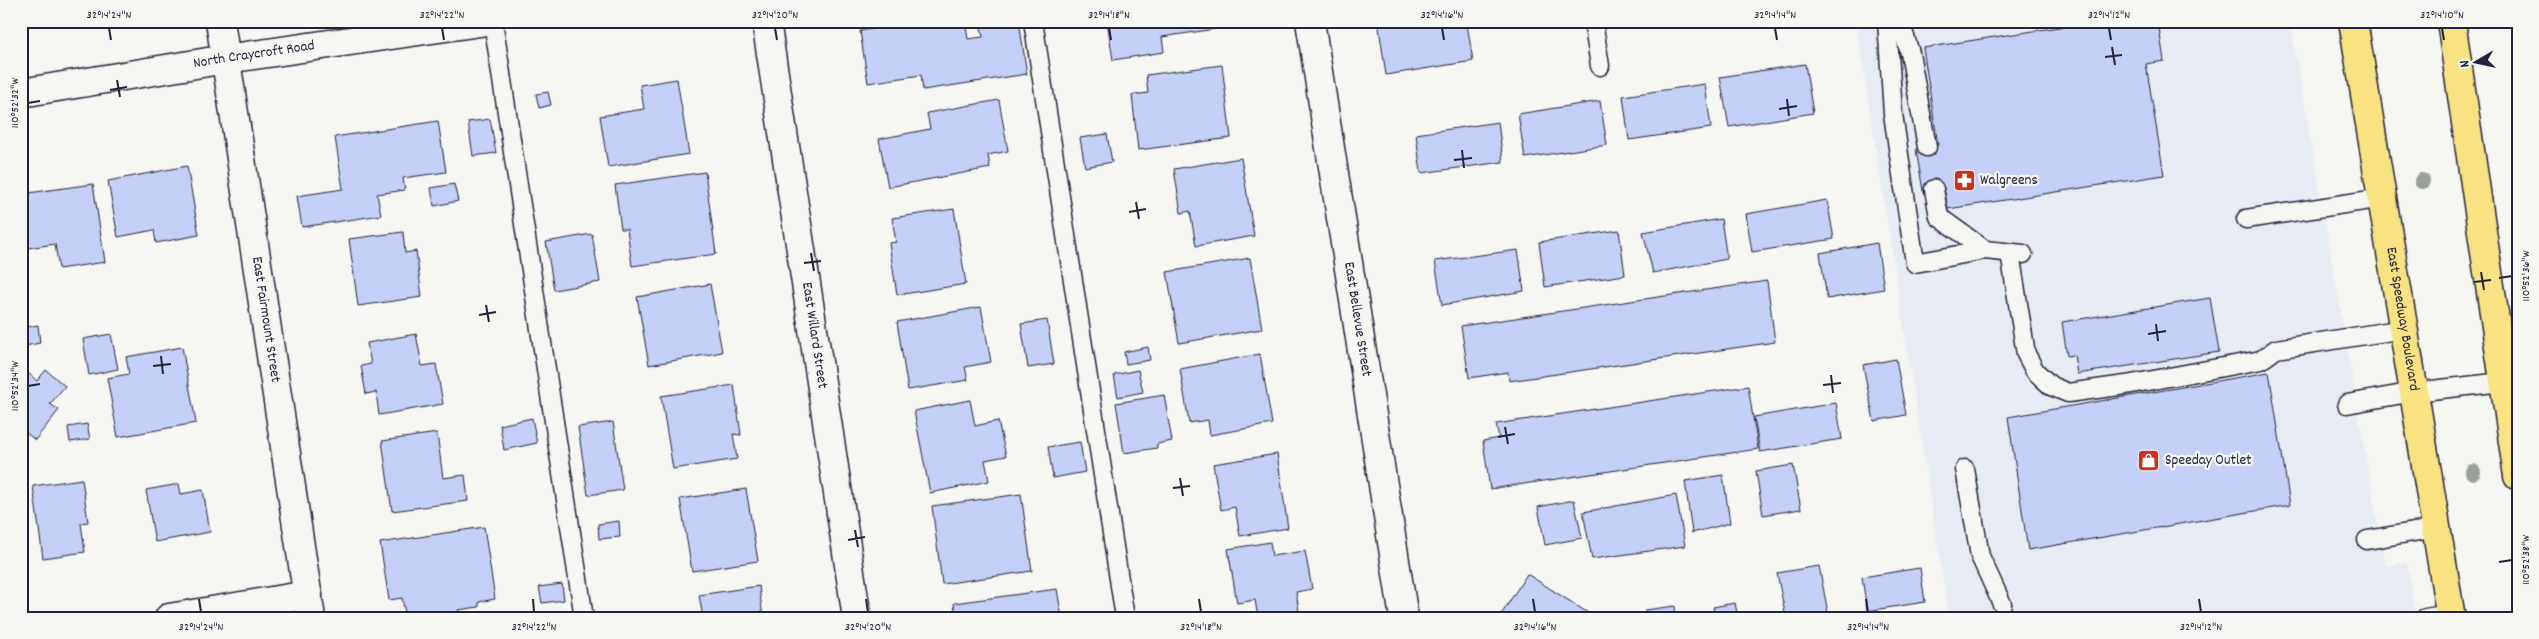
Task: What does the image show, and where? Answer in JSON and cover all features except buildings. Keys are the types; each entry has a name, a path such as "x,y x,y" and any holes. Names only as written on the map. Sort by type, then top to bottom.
{"main road":[{"name":"East Speedway Boulevard","path":"2352,21 2437,528 2442,616"},
{"path":"2451,21 2518,476"}],"street":[{"name":"East Fairmount Street","path":"220,21 310,606"},
{"name":"North Craycroft Road","path":"21,93 226,59 487,21"},
{"name":"East Willard Street","path":"766,21 857,618"},
{"name":"East Bellevue Street","path":"1310,21 1404,618"},
{"path":"169,618 310,606"}],"lane":[{"path":"493,21 584,618"},
{"path":"1033,21 1125,618"},
{"path":"1592,21 1600,66"},
{"path":"1886,21 1893,114 1915,263 1985,250 2017,254 2026,354 2035,371 2051,386 2068,393 2126,386 2261,360 2276,348 2404,329"},
{"path":"1900,21 1910,54 1926,147"},
{"path":"1934,189 1939,217 1985,250"},
{"path":"2246,219 2383,198"},
{"path":"2347,404 2414,392 2503,382"},
{"path":"1966,469 1980,556 2002,604"},
{"path":"2367,540 2437,528"}],"shaded area":[{"path":"1856,21 2290,21 2385,566 2407,563 2416,618 1949,618"}],"place":[{"name":"Walgreens","path":"1964,181"},
{"name":"Speeday Outlet","path":"2149,461"}]}
